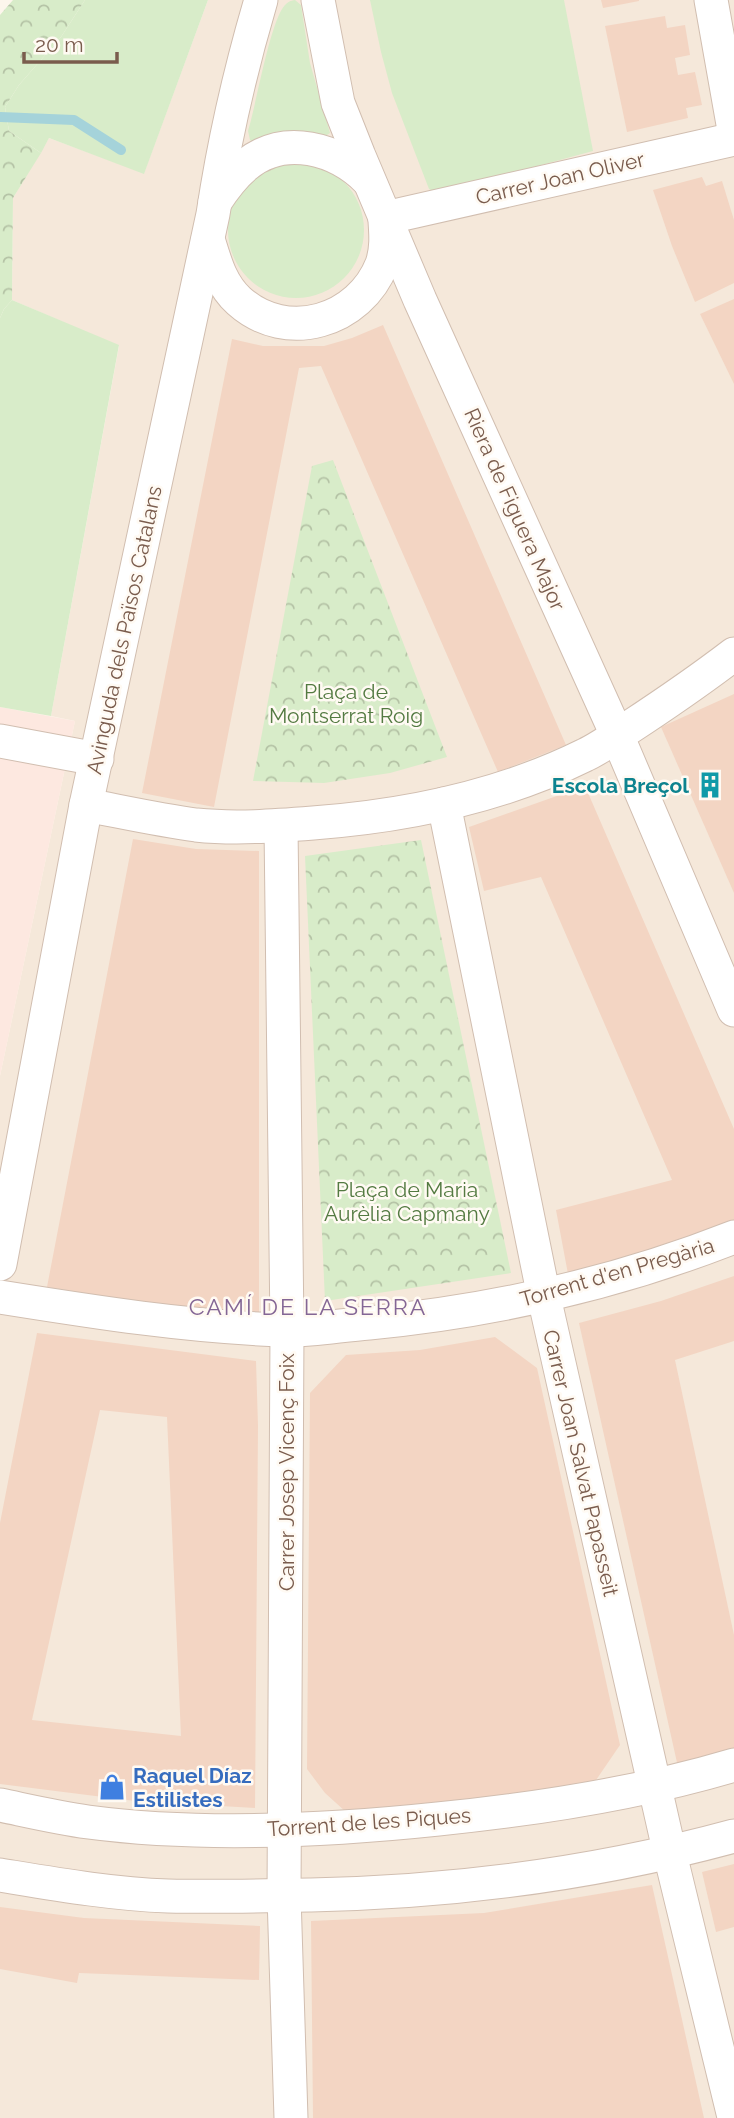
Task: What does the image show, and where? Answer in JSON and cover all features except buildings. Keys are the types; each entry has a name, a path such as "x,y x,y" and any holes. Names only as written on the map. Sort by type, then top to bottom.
{"street":[{"name":"Avinguda dels Països Catalans","path":"0,1264 86,805 208,239 229,120 261,0"},
{"name":"Riera de Figuera Major","path":"318,0 338,103 385,218 617,735 734,1010"},
{"path":"711,0 734,130"},
{"name":"Carrer Joan Oliver","path":"385,218 734,139"},
{"path":"215,202 228,183 248,163 275,150 299,147 337,155 358,169 373,184"},
{"path":"208,239 216,268 239,301 260,315 282,322 303,324 322,321 341,313 369,288 382,264 387,244 385,218"},
{"path":"86,805 197,825 281,826 360,819 444,804 556,769 588,754 682,693 734,654"},
{"path":"0,741 97,759"},
{"name":"Carrer Joan Salvat Papasseit","path":"444,804 544,1297 670,1854 734,2118"},
{"name":"Carrer Josep Vicenç Foix","path":"281,826 287,1330 284,1896 290,2118"},
{"name":"Torrent d'en Pregària","path":"0,1297 139,1319 287,1330 418,1318 544,1297 686,1256 734,1237"},
{"name":"Torrent de les Piques","path":"0,1805 88,1822 159,1828 284,1830 383,1825 576,1802 655,1787 734,1765"},
{"path":"0,1875 69,1886 166,1896 284,1896 435,1890 564,1874 670,1854 734,1836"}],"shaded area":[{"name":"CAMÍ DE LA SERRA","path":"208,0 734,0 734,2118 0,2118 0,1076 75,721 51,716 119,346 12,300 13,198 49,138 144,173"},
{"path":"0,707 75,721 0,1076"}],"green space":[{"path":"13,0 85,0 61,37 19,85 5,107 9,131 41,153 13,198 12,300 0,318 0,15"},
{"path":"85,0 208,0 144,174 49,138 41,153 9,131 5,107 19,85 61,37"},
{"path":"295,0 301,5 310,63 330,133 324,137 256,144 250,140 248,131 269,45 279,14 286,4"},
{"path":"370,0 564,0 593,151 437,193 429,189 392,93"},
{"path":"296,162 322,167 344,182 359,204 364,230 359,256 344,278 322,293 296,298 270,293 248,278 233,256 228,230 233,204 248,182 270,167"},
{"path":"12,300 119,345 51,716 0,707 0,318"},
{"name":"Plaça de Montserrat Roig","path":"333,460 447,757 390,773 324,783 253,781 312,466"},
{"name":"Plaça de Maria Aurèlia Capmany","path":"421,840 511,1273 325,1301 305,856"}],"waterway":[{"name":"Riera de Figuera Major","path":"0,117 74,120 121,150"}],"place":[{"name":"Escola Breçol","path":"710,785"},
{"name":"Raquel Díaz Estilistes","path":"112,1787"}],"district":[{"name":"CAMÍ DE LA SERRA","path":"308,1306"}]}
